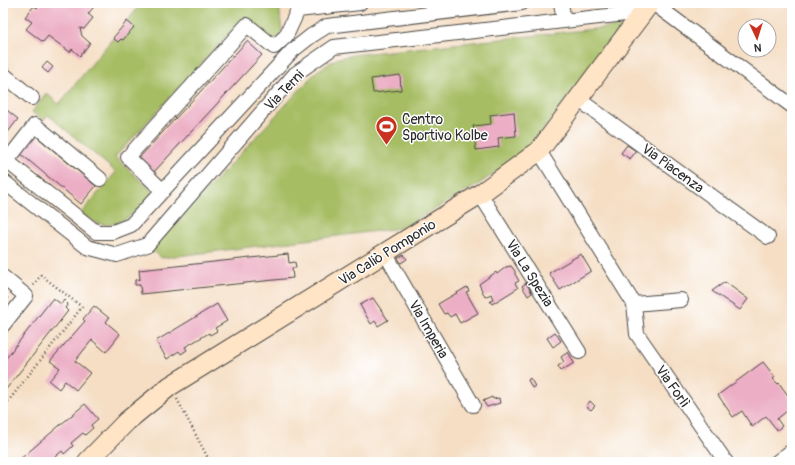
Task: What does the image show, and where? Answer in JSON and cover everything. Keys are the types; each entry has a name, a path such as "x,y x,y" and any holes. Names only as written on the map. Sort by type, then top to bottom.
{"street":[{"path":"163,191 128,157 247,25 274,47 286,36 297,7 323,7 354,3"},
{"name":"Via Terni","path":"4,162 96,232 113,232 131,225 292,51 327,26 446,7 522,3"},
{"path":"561,3 564,21"},
{"name":"Via Terni","path":"3,181 87,248 117,255 147,245 295,74 334,47 564,21 649,6"},
{"path":"649,6 792,106"},
{"name":"Via Caliò Pomponio","path":"87,462 127,421 170,386 480,194 539,150 649,6"},
{"path":"323,7 327,26"},
{"path":"446,7 450,34"},
{"path":"3,74 32,98"},
{"name":"Via Piacenza","path":"578,99 768,237"},
{"path":"4,162 35,125 100,179"},
{"name":"Via Forlì","path":"539,150 634,304 638,334 726,462"},
{"name":"Via La Spezia","path":"480,194 579,352"},
{"name":"Via Imperia","path":"385,253 473,405"},
{"path":"3,277 26,296 3,325"},
{"path":"634,304 681,300"},
{"path":"777,462 792,451"}],"path":[{"path":"3,408 82,307 41,275 26,296"},
{"path":"170,386 210,462"},
{"path":"3,395 9,400"}],"green space":[{"path":"142,3 279,3 282,33 274,41 245,16 115,157 154,193 129,217 114,224 106,225 97,223 81,213 116,172 48,115 43,121 32,112 46,93 59,104 113,38 118,42 127,21"},
{"name":"Centro Sportivo Kolbe","path":"622,26 537,138 518,157 476,186 401,228 162,258 151,250 317,71 338,58 352,55"}],"building":[{"path":"41,3 97,3 88,14 93,18 84,29 80,28 82,36 90,43 80,56 72,49 70,52 48,36 43,42 26,29 32,22 25,17 34,6 37,8"},
{"path":"127,21 134,27 123,40 121,39 118,42 113,38"},
{"path":"247,41 262,55 154,172 139,158"},
{"path":"47,62 53,67 48,73 42,68"},
{"path":"400,75 401,90 373,93 371,79"},
{"path":"3,107 18,119 5,136 3,134"},
{"path":"514,112 516,136 498,138 499,147 476,150 473,126 491,124 490,115"},
{"path":"36,136 96,186 81,204 21,154"},
{"path":"627,145 636,151 630,159 621,153"},
{"path":"288,254 289,263 295,262 296,268 292,268 293,278 141,294 140,285 135,285 135,280 140,279 139,270"},
{"path":"581,254 591,271 560,290 549,273"},
{"path":"404,255 407,259 401,263 398,258"},
{"path":"511,266 519,281 515,283 518,288 492,304 490,301 493,299 491,294 485,297 479,284 496,272 497,274 506,267"},
{"path":"725,282 748,299 740,310 712,291"},
{"path":"526,283 532,293 528,296 522,286"},
{"path":"467,287 469,291 466,292 478,313 460,323 455,314 450,317 447,313 444,314 438,304"},
{"path":"3,294 8,298 3,304"},
{"path":"53,298 61,304 64,300 68,304 65,308 68,311 3,393 3,362"},
{"path":"373,298 388,320 378,326 375,321 371,324 360,305"},
{"path":"217,304 227,321 215,328 217,331 210,335 209,333 185,347 187,350 181,354 179,351 167,359 156,341"},
{"path":"94,306 109,318 106,322 120,334 106,352 92,340 75,361 90,373 76,390 65,381 59,389 49,381 60,368 50,361 85,321 83,319"},
{"path":"555,332 561,341 553,347 547,338"},
{"path":"568,352 574,363 561,371 558,366 564,362 561,357"},
{"path":"763,362 775,377 773,379 778,384 779,383 792,401 792,407 777,419 782,426 777,430 766,416 752,427 742,411 733,417 718,395"},
{"path":"530,378 535,386 532,388 528,380"},
{"path":"492,397 493,399 499,398 500,403 487,407 483,401"},
{"path":"590,401 595,406 591,410 586,406"},
{"path":"85,404 98,419 91,425 93,428 85,435 83,433 71,443 73,446 64,454 62,451 49,462 20,462 19,460"}],"place":[{"name":"Centro Sportivo Kolbe","path":"387,146"}]}
